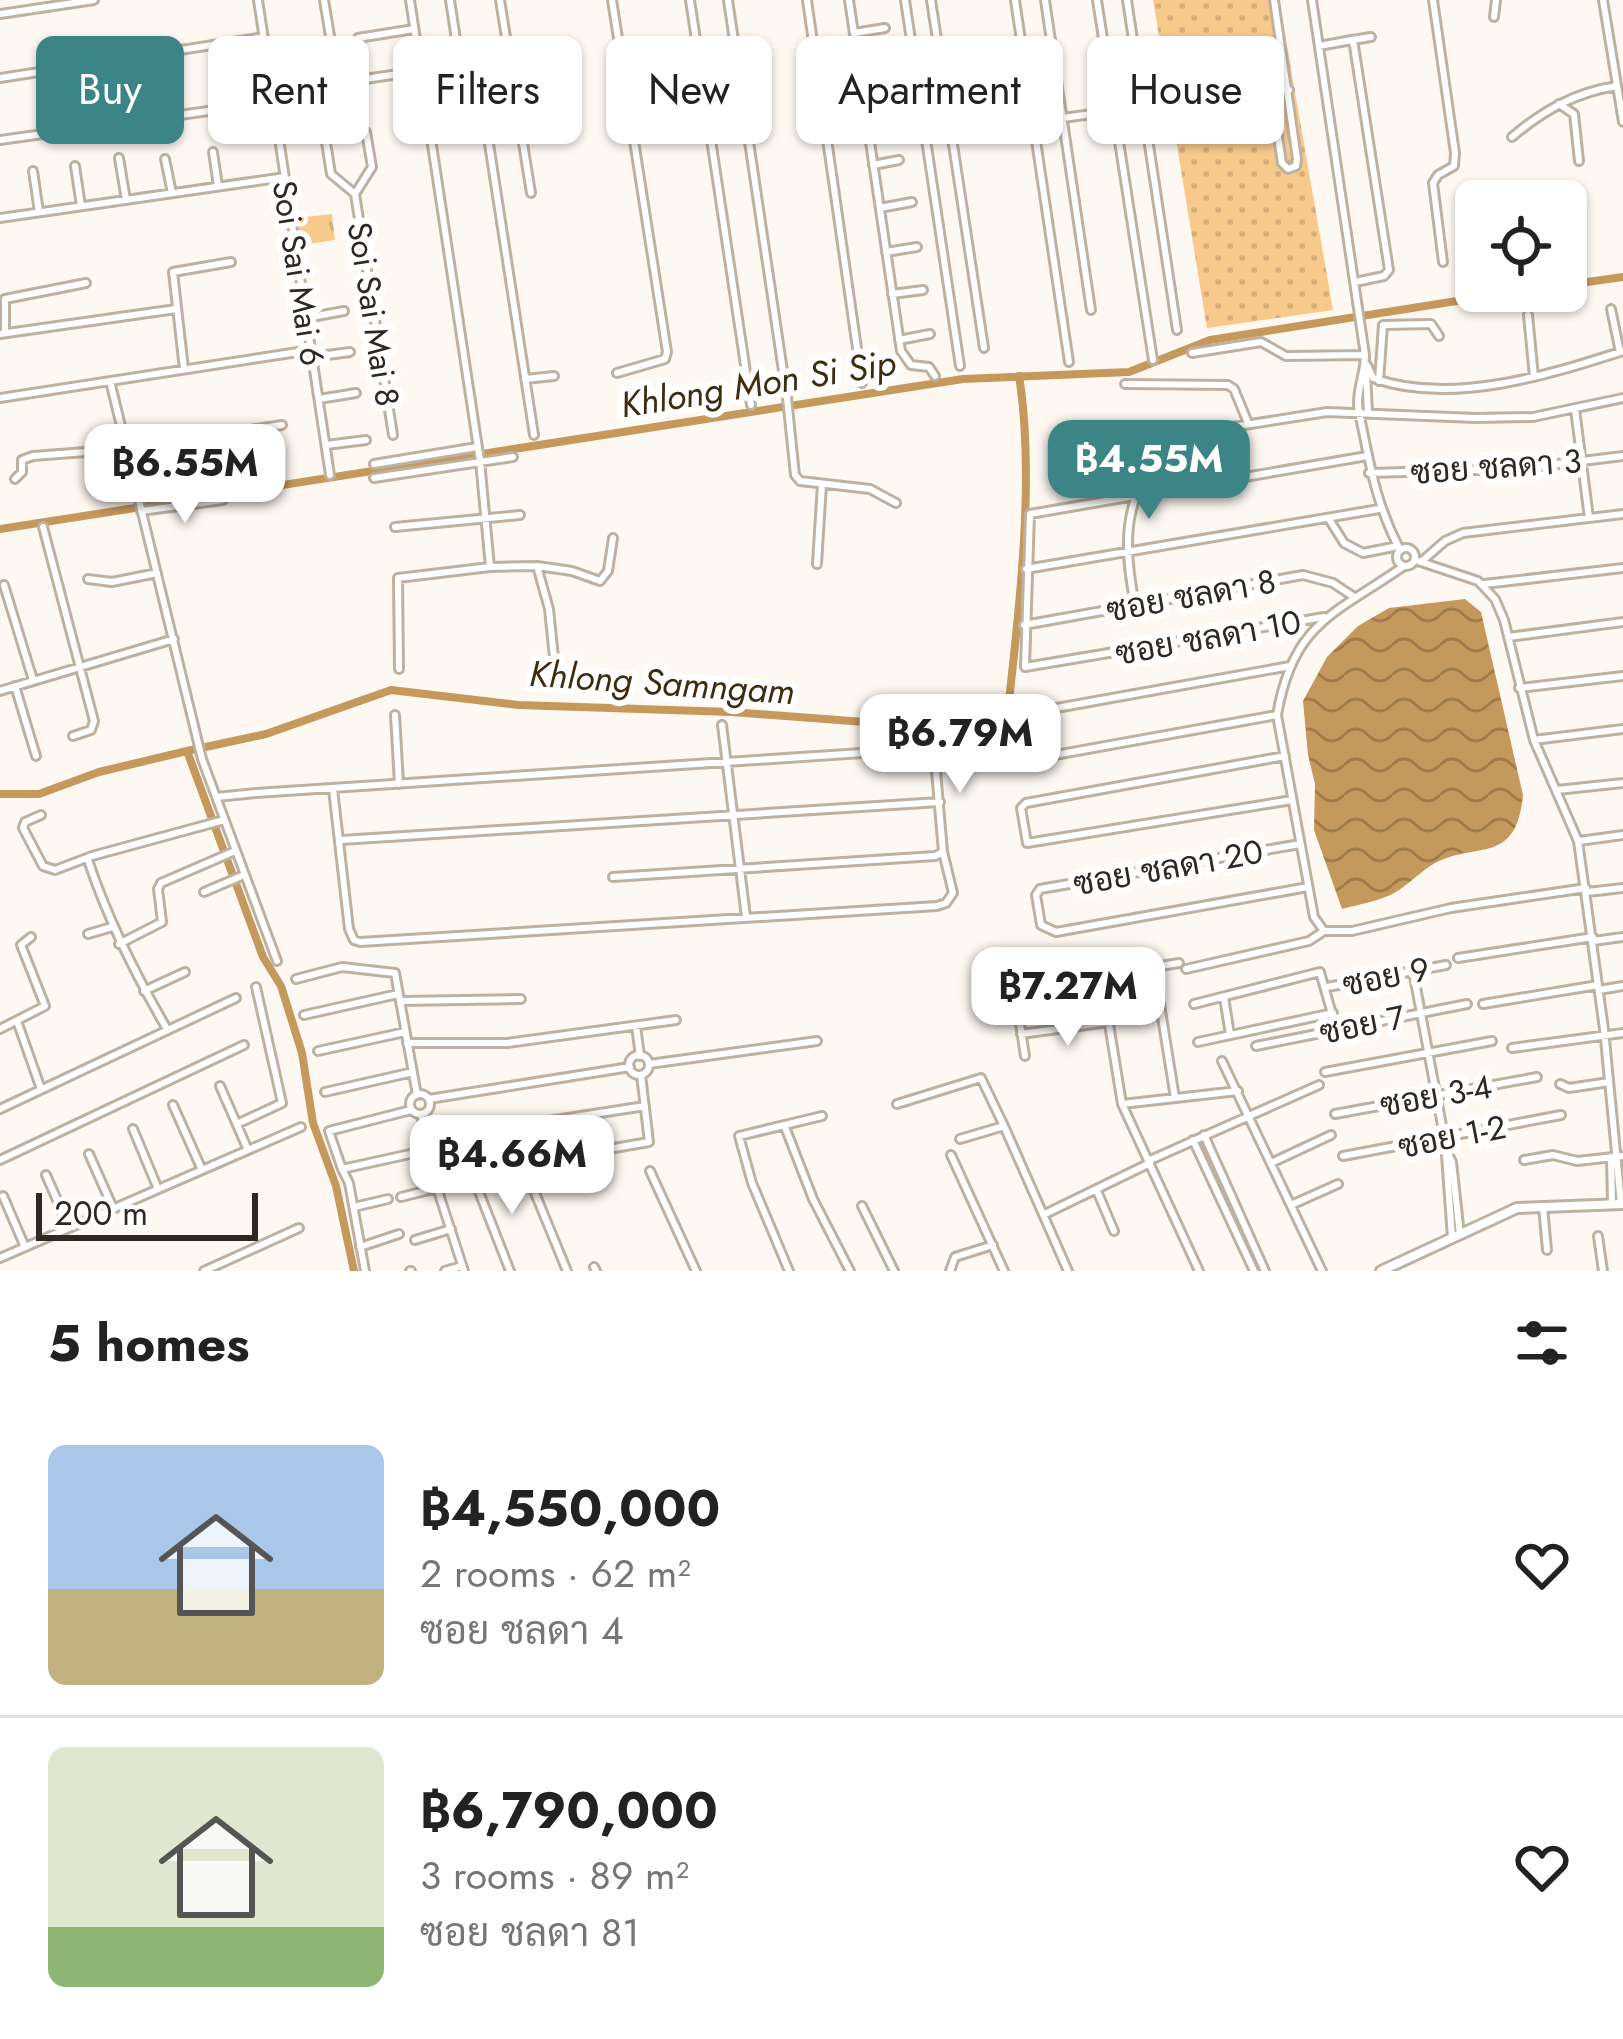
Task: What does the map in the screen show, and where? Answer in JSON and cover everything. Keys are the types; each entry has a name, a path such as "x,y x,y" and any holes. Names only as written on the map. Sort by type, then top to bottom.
{"street":[{"path":"0,14 94,0"},
{"name":"Soi Sai Mai 6","path":"258,0 263,36"},
{"name":"Soi Sai Mai 8","path":"324,0 330,36"},
{"path":"410,0 415,36"},
{"path":"450,0 456,36"},
{"path":"500,0 506,36"},
{"path":"612,0 667,352 664,359 617,373"},
{"path":"690,0 751,405"},
{"path":"728,0 795,478 873,490 896,502"},
{"path":"807,0 862,383"},
{"path":"849,0 854,36"},
{"path":"905,0 960,366"},
{"path":"931,0 984,348"},
{"path":"1015,0 1069,362"},
{"path":"1045,0 1050,36"},
{"path":"1097,0 1102,36"},
{"path":"1127,0 1177,330"},
{"path":"1274,0 1288,90 1297,163 1288,169 1282,163 1272,98 1288,90"},
{"path":"1312,0 1358,303 1369,473 1404,566"},
{"path":"1433,0 1455,153 1454,166 1433,183 1442,262"},
{"path":"1494,17 1496,0"},
{"path":"1603,0 1623,122"},
{"path":"854,33 885,28"},
{"path":"369,36 414,29"},
{"path":"1318,46 1371,37"},
{"path":"1352,40 1389,270 1384,276 1354,282"},
{"path":"0,77 208,46"},
{"path":"1512,137 1559,104 1617,86"},
{"path":"1576,96 1579,161"},
{"path":"1559,104 1574,114"},
{"path":"0,140 208,110"},
{"path":"1087,115 1063,118 1091,310"},
{"name":"Soi Sai Mai 6","path":"280,144 330,475"},
{"name":"Soi Sai Mai 8","path":"326,144 331,174 355,194"},
{"name":"Soi Sai Mai 8","path":"369,144 372,167 355,194 393,435"},
{"path":"430,144 480,462 490,567"},
{"path":"489,144 534,435"},
{"path":"523,144 531,194"},
{"path":"870,144 899,340 909,363 929,367 935,376"},
{"path":"1118,144 1153,360"},
{"path":"213,152 218,186"},
{"path":"119,158 126,200"},
{"path":"165,159 172,193"},
{"path":"873,165 899,160"},
{"path":"75,166 81,206"},
{"path":"33,171 38,212"},
{"path":"0,218 285,177"},
{"path":"880,208 912,202"},
{"path":"886,252 917,247"},
{"path":"184,369 173,272 230,262"},
{"path":"86,284 5,299 3,333 176,309"},
{"path":"892,294 923,290"},
{"path":"1365,362 1379,381 1446,386 1504,385 1534,379 1622,351 1611,309"},
{"path":"306,318 344,311"},
{"path":"1528,315 1534,379"},
{"path":"1379,381 1383,325 1431,324 1439,336"},
{"path":"899,340 930,334"},
{"path":"1192,353 1261,342 1286,356 1365,362"},
{"path":"0,398 184,369 350,352"},
{"path":"525,379 554,376"},
{"path":"110,381 202,759 277,962"},
{"path":"1124,384 1228,385 1234,388 1248,423"},
{"path":"319,399 356,393"},
{"path":"1120,434 1156,439 1248,423 1364,412 1533,417 1623,398"},
{"path":"1575,409 1589,519"},
{"path":"15,478 25,458 125,449 281,425"},
{"path":"1136,605 1125,553 1134,498 1156,439"},
{"path":"326,445 366,440"},
{"path":"374,464 478,449"},
{"path":"1024,625 1030,512 1367,456"},
{"name":"ซอย ชลดา 3","path":"1369,473 1517,469 1623,456"},
{"path":"374,478 513,457"},
{"path":"817,564 822,484"},
{"path":"141,510 224,500"},
{"path":"1026,569 1379,509"},
{"path":"1324,931 1314,917 1277,715 1294,654 1324,616 1463,533 1623,514"},
{"path":"395,527 520,515"},
{"path":"1328,518 1344,543 1364,554 1412,550 1418,561 1484,584 1623,568"},
{"path":"44,527 95,724 73,736"},
{"path":"399,669 398,578 537,566 600,581 608,572 613,538"},
{"path":"537,566 549,609 556,676"},
{"path":"88,579 112,582 157,573"},
{"name":"ซอย ชลดา 8","path":"1024,625 1303,575 1333,583 1354,597"},
{"path":"1385,1270 1517,1208 1619,1204 1605,1035 1578,841 1534,740 1500,609 1484,584"},
{"path":"4,585 33,680"},
{"name":"ซอย ชลดา 10","path":"1024,625 1022,664 1028,668 1324,616"},
{"path":"1508,637 1623,622"},
{"path":"0,691 174,639"},
{"path":"1277,715 1016,762 1012,748 1019,717 1290,666"},
{"path":"1518,688 1623,676"},
{"path":"15,686 36,756"},
{"path":"394,715 399,784"},
{"path":"722,725 746,917"},
{"path":"1534,740 1623,729"},
{"path":"216,797 399,784 922,749 935,759 952,893 946,903 360,942 354,940 350,928 332,789"},
{"path":"1285,756 1022,805 1028,845 1292,800"},
{"path":"1557,790 1623,782"},
{"path":"340,840 940,802"},
{"path":"41,815 23,825 43,866 55,870 222,821"},
{"path":"1578,841 1623,835"},
{"name":"ซอย ชลดา 20","path":"1300,844 1036,891 1042,928 1056,932 1308,887"},
{"path":"119,944 164,919 161,883 234,851"},
{"path":"613,877 741,871 944,852"},
{"path":"88,860 119,944 167,1030"},
{"path":"204,892 243,876"},
{"path":"1014,990 1183,966 1309,941 1324,931 1352,931 1451,908 1623,888"},
{"path":"88,934 112,927"},
{"path":"0,1029 44,1006 15,932"},
{"path":"21,945 31,937"},
{"path":"1458,958 1623,938"},
{"name":"ซอย 9","path":"1194,1004 1320,972 1327,987 1446,965"},
{"path":"296,979 342,967 395,973 417,1094"},
{"path":"1154,967 1175,1098"},
{"path":"1012,968 1025,1056"},
{"path":"1413,971 1447,1152 1456,1236"},
{"path":"144,991 185,972"},
{"path":"1101,976 1122,1104 1199,1271"},
{"path":"237,1124 279,1106 282,1099 256,986"},
{"path":"1483,1004 1623,986"},
{"path":"1327,987 1336,1028"},
{"path":"1223,996 1230,1035"},
{"path":"0,1109 236,998"},
{"path":"304,1016 399,998 521,999"},
{"name":"ซอย 7","path":"1256,1046 1467,1004"},
{"path":"1198,1042 1333,1013"},
{"path":"407,1043 506,1043 676,1020"},
{"path":"17,1021 41,1089"},
{"path":"1021,1034 1108,1022"},
{"path":"636,1026 640,1056 649,1064"},
{"path":"318,1052 405,1033"},
{"path":"1512,1048 1623,1033"},
{"path":"550,1159 649,1142 640,1075 649,1064 817,1041"},
{"path":"1324,1072 1492,1042"},
{"path":"0,1160 244,1045"},
{"path":"640,1056 630,1066 640,1075"},
{"path":"1222,1061 1322,1271"},
{"path":"417,1094 429,1099 630,1066"},
{"path":"325,1092 412,1072"},
{"name":"ซอย 3-4","path":"1335,1114 1537,1077"},
{"path":"897,1103 981,1078 1068,1271"},
{"path":"1560,1084 1569,1088 1609,1082"},
{"path":"1045,1214 1193,1140 1319,1085"},
{"path":"220,1087 248,1150"},
{"path":"1122,1104 1238,1091"},
{"path":"411,1110 411,1099 417,1094"},
{"path":"421,1114 429,1109 429,1099"},
{"path":"173,1105 202,1170"},
{"path":"542,1122 645,1106"},
{"path":"365,1271 354,1207 328,1131 411,1110 421,1114"},
{"path":"421,1114 434,1178 463,1269 445,1271"},
{"name":"ซอย 1-2","path":"1343,1156 1561,1115"},
{"path":"789,1271 738,1141 742,1134 822,1116"},
{"path":"0,1258 301,1126"},
{"path":"960,1138 1004,1126"},
{"path":"784,1127 813,1199 850,1271"},
{"path":"133,1130 158,1189"},
{"path":"342,1169 476,1132"},
{"path":"1271,1163 1331,1135"},
{"path":"1204,1136 1265,1271"},
{"path":"1193,1140 1254,1271"},
{"path":"89,1154 113,1208"},
{"path":"1524,1160 1553,1155 1576,1161 1616,1154"},
{"path":"952,1155 1004,1271"},
{"path":"434,1178 483,1168"},
{"path":"650,1171 696,1271"},
{"path":"46,1175 69,1227"},
{"path":"528,1176 567,1271"},
{"path":"474,1179 510,1271"},
{"path":"1291,1205 1338,1184"},
{"path":"400,1197 437,1188"},
{"path":"1097,1191 1114,1232"},
{"path":"3,1196 25,1246"},
{"path":"354,1207 388,1199"},
{"path":"862,1206 894,1271"},
{"path":"1543,1207 1547,1250"},
{"path":"1233,1227 1243,1222"},
{"path":"204,1271 299,1228"},
{"path":"415,1240 451,1229"},
{"path":"360,1247 399,1234"},
{"path":"1598,1236 1603,1271"},
{"path":"950,1271 956,1257 993,1245"}],"green space":[{"path":"1153,0 1279,0 1333,310 1207,328 1177,144 1284,144 1284,36 1159,36"},
{"path":"332,214 335,240 301,245 297,218"}],"water":[{"path":"1465,599 1481,612 1523,795 1519,817 1503,842 1435,863 1394,893 1342,909 1314,830 1315,784 1303,701 1327,657 1358,626 1389,608"}],"waterway":[{"name":"Khlong Mon Si Sip","path":"1587,282 1623,277"},
{"name":"Khlong Mon Si Sip","path":"0,529 963,379 1129,372 1210,340 1455,301"},
{"name":"Khlong Samngam","path":"187,751 266,734 391,690 518,705 731,712 997,732 1006,727 1026,505 1019,376"},
{"name":"Khlong Samngam","path":"0,794 39,794 99,772 187,751 263,957 281,986 302,1053 313,1123 336,1186 354,1271"}]}
